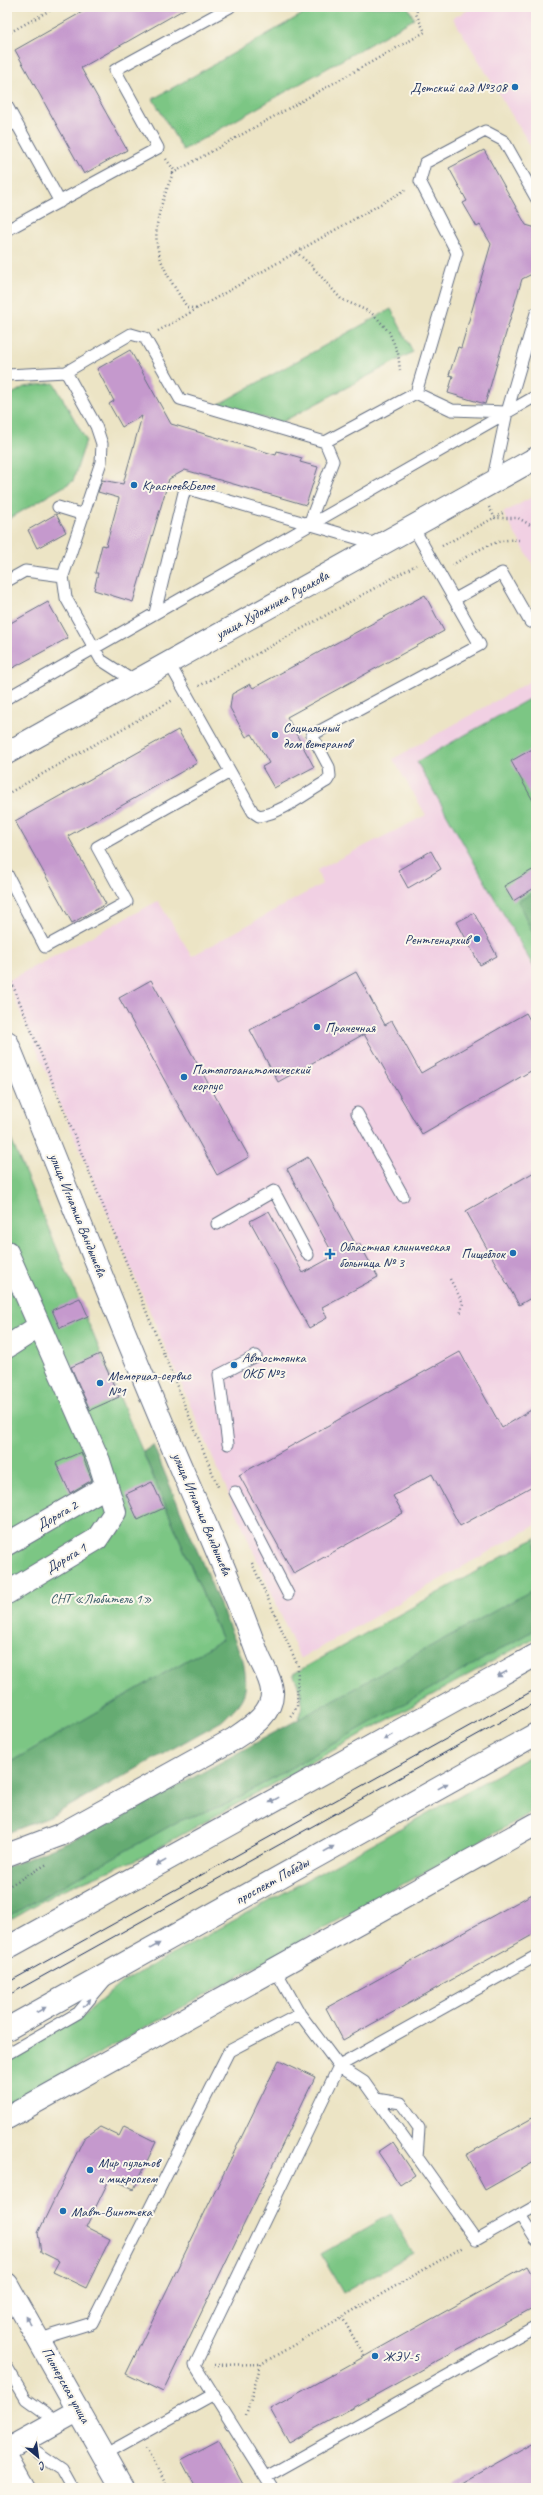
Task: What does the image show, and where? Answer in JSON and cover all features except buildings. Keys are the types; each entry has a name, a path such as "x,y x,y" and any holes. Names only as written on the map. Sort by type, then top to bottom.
{"street":[{"name":"улица Художника Русакова","path":"7,753 536,458"},
{"name":"улица Игнатия Вандышева","path":"7,1042 182,1470 239,1600 259,1657 270,1682 272,1694 267,1709 257,1722 232,1740 60,1835 7,1855"},
{"path":"7,1252 38,1327 99,1461 107,1486"},
{"path":"7,1346 38,1327"},
{"name":"Дорога 1","path":"7,1593 97,1539 115,1512 107,1486"},
{"name":"Дорога 2","path":"7,1544 107,1486"},
{"path":"7,1948 536,1655"},
{"name":"проспект Победы","path":"7,2028 536,1734"},
{"path":"7,2118 536,1824"},
{"name":"Пионерская улица","path":"7,2284 40,2339 122,2488"},
{"path":"16,2483 12,2450 79,2410"}],"lane":[{"path":"7,230 158,148 115,70 230,7"},
{"path":"7,106 11,125 60,202"},
{"path":"7,375 66,372 131,334 145,338 180,399 324,442 416,393 457,253 420,181 425,163 485,131 504,141 536,198"},
{"path":"486,486 506,412 536,313"},
{"path":"66,372 96,426 102,444 101,462 63,576 66,598 101,660 135,682"},
{"path":"416,393 452,410 506,412"},
{"path":"7,698 309,524 536,396"},
{"path":"309,524 333,461 324,442"},
{"path":"155,613 185,488 381,545"},
{"path":"58,507 84,515"},
{"path":"169,662 253,812 258,816 268,815 327,782 330,776 329,767 312,735 480,645 440,572 413,527"},
{"path":"7,581 25,571 63,576"},
{"path":"455,599 502,573 530,622"},
{"path":"7,874 45,947 127,902 97,847 230,772"},
{"path":"357,1113 403,1196"},
{"path":"216,1224 274,1191 308,1255"},
{"path":"228,1444 219,1375 256,1356"},
{"path":"235,1492 288,1594"},
{"path":"272,2488 195,2365 339,2066 536,1956"},
{"path":"7,2054 78,2013 116,1968"},
{"path":"275,1969 300,2014 339,2066 364,2082 476,2240 536,2206"},
{"path":"40,2339 92,2323 229,2051 300,2014"},
{"path":"376,2099 401,2103 419,2128 418,2158"},
{"path":"520,2215 536,2240"},
{"path":"266,2477 536,2326"},
{"path":"7,2367 26,2399 58,2422"},
{"path":"104,2455 214,2394"},
{"path":"12,2450 62,2470 72,2488"}],"path":[{"path":"7,34 56,7"},
{"path":"158,148 174,170 173,173 425,32 416,14 418,7"},
{"path":"174,170 161,204 156,231 157,252 162,266 187,307 197,308"},
{"path":"145,338 420,181"},
{"path":"296,252 311,265 341,299 370,312 389,332 398,353 400,370"},
{"path":"486,486 495,518"},
{"path":"429,554 503,513"},
{"path":"495,518 518,518 536,528"},
{"path":"440,572 499,542 509,539 519,540"},
{"path":"7,794 421,562"},
{"path":"7,971 221,1494"},
{"path":"450,1279 463,1303 460,1314"},
{"path":"250,1559 298,1666 297,1707 284,1723"},
{"path":"7,1886 49,1863"},
{"path":"195,2365 261,2364 476,2240"},
{"path":"342,2317 364,2356"},
{"path":"240,2435 261,2364"},
{"path":"139,2436 168,2488"}],"shaded area":[{"name":"Детский сад №308","path":"474,7 536,7 536,155 453,18"},
{"path":"536,495 536,570 503,513"},
{"name":"Областная клиническая больница № 3","path":"536,678 536,695 417,762 536,971 536,1525 300,1659 7,981 158,901 192,956 322,884 317,870 426,815 393,759"}],"green space":[{"path":"315,7 408,7 414,19 183,150 153,99"},
{"path":"391,309 413,352 280,423 219,404"},
{"path":"54,383 86,440 73,481 7,520 7,397 24,387"},
{"path":"536,695 536,971 417,762"},
{"path":"536,891 536,941 518,901"},
{"name":"СНТ «Любитель 1»","path":"7,1130 222,1640 7,1764"},
{"path":"153,1445 243,1660 246,1680 244,1694 241,1700 222,1721 50,1817 7,1833 7,1764 222,1640 143,1452"},
{"path":"536,1538 536,1637 158,1848 159,1850 60,1891 7,1921 7,1891 296,1724 301,1710 302,1699 299,1687 293,1674"},
{"path":"536,1588 536,1629 227,1804 179,1821 7,1917 7,1867 109,1824"},
{"path":"536,1753 536,1810 7,2105 7,2059 84,2015 121,1983"},
{"path":"391,2214 413,2253 343,2293 321,2254"}],"tram line":[{"path":"7,1983 536,1689"},
{"path":"7,1996 536,1702"}],"place":[{"name":"Детский сад №308","path":"515,87"},
{"name":"Красное&Белое","path":"134,485"},
{"name":"Социальный дом ветеранов","path":"275,735"},
{"name":"Рентгенархив","path":"477,939"},
{"name":"Прачечная","path":"317,1027"},
{"name":"Патологоанатомический корпус","path":"184,1077"},
{"name":"Пищеблок","path":"513,1253"},
{"name":"Областная клиническая больница № 3","path":"330,1254"},
{"name":"Автостоянка ОКБ №3","path":"234,1365"},
{"name":"Мемориал-сервис №1","path":"100,1383"},
{"name":"Мир пультов и микросхем","path":"90,2170"},
{"name":"Мавт-Винотека","path":"63,2211"},
{"name":"ЖЭУ-5","path":"375,2356"}]}
